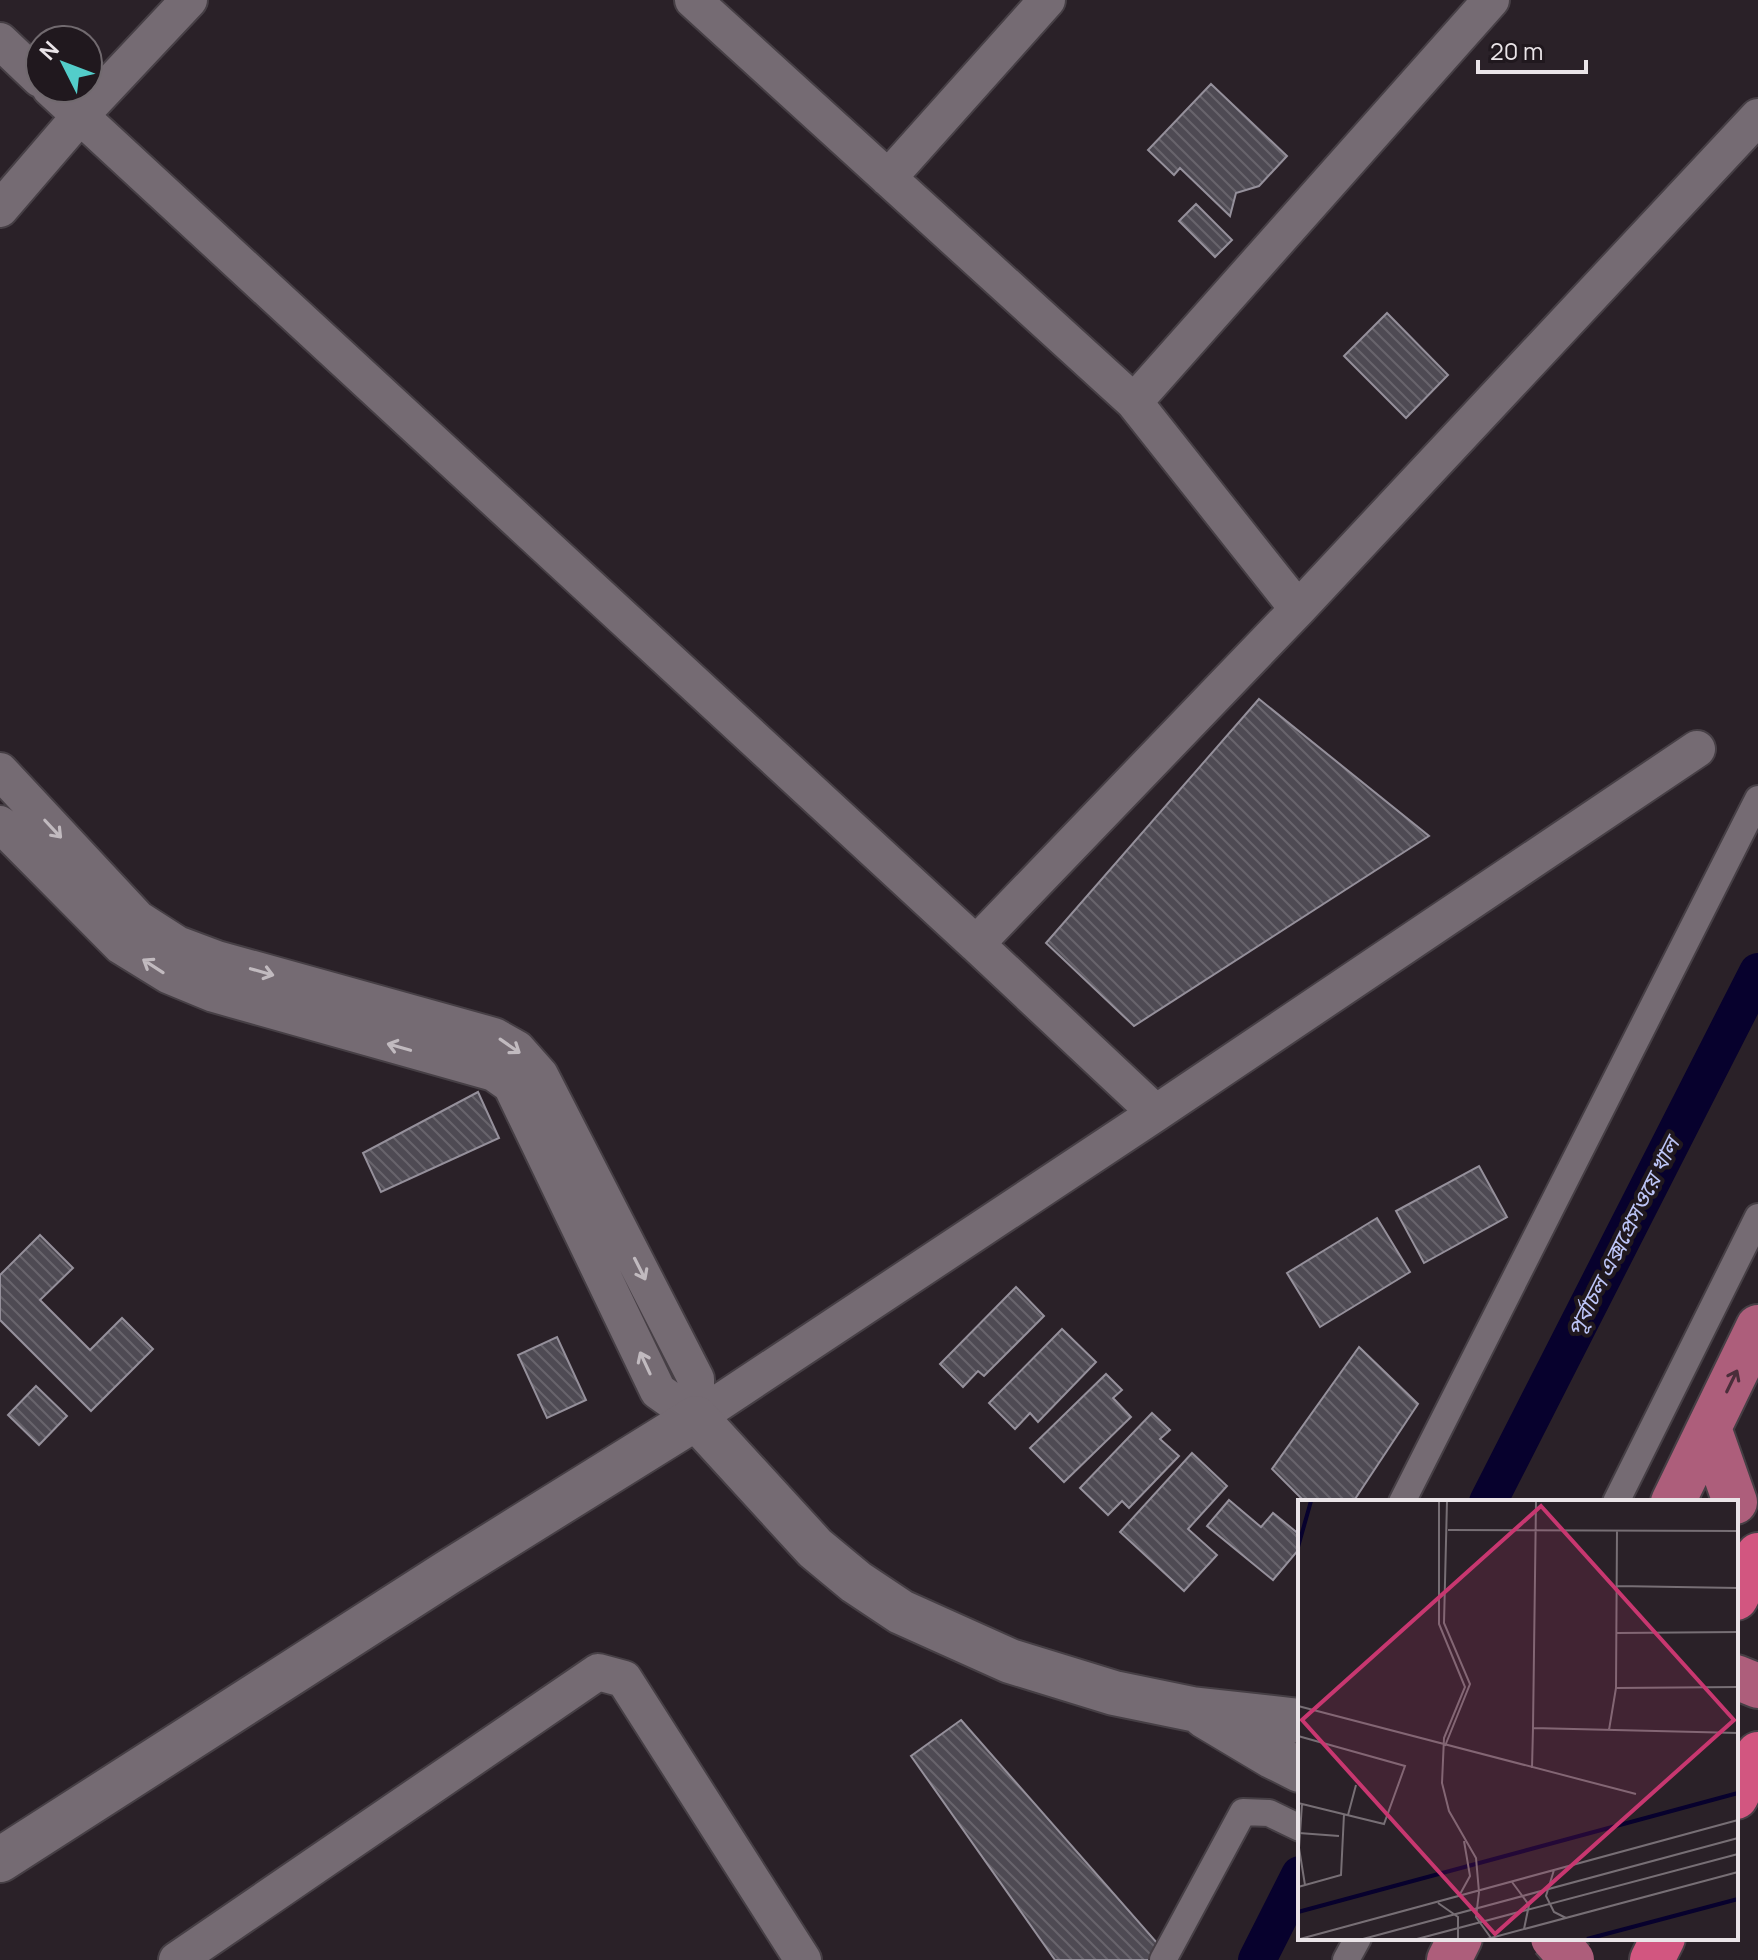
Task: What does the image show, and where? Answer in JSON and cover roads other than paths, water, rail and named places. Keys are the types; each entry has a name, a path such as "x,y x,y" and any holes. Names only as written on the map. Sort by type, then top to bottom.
{"highway":[{"path":"1738,1594 1758,1555"},
{"path":"1738,1793 1758,1754"},
{"path":"1553,1960 1563,1940"},
{"path":"1652,1960 1662,1940"}],"main road":[{"path":"1674,1500 1758,1327"},
{"path":"1709,1428 1735,1500"},
{"path":"1738,1508 1743,1522 1758,1542"},
{"path":"1738,1678 1758,1686"},
{"path":"1449,1960 1459,1940"},
{"path":"1555,1940 1572,1960"}],"street":[{"path":"0,209 80,116 189,0"},
{"path":"693,0 1134,402 1298,609"},
{"path":"888,178 1047,0"},
{"path":"1134,402 1491,0"},
{"path":"0,41 24,64"},
{"path":"67,104 1156,1113"},
{"path":"976,944 1298,609 1758,117"},
{"path":"1,1859 447,1573 696,1418 1697,749"},
{"path":"0,771 138,919 177,944 494,1036 517,1049 540,1075 696,1379 696,1418"},
{"path":"1403,1500 1758,799"},
{"path":"0,824 121,946 168,975 214,994 494,1073 511,1085 658,1391 696,1418 815,1548 856,1582 901,1612 1010,1661 1114,1693 1192,1709 1298,1721"},
{"path":"312,1022 321,988"},
{"path":"1617,1500 1758,1217"},
{"path":"177,1960 598,1672 624,1679 803,1960"},
{"path":"1192,1709 1286,1763"},
{"path":"1163,1960 1243,1812 1269,1813 1298,1827"},
{"path":"1346,1960 1357,1940"},
{"path":"1433,1940 1435,1960"}],"waterway":[{"name":"পূর্বাচল এক্সপ্রেসওয়ে খাল","path":"1489,1500 1758,972"},
{"name":"পূর্বাচল এক্সপ্রেসওয়ে খাল","path":"1257,1960 1298,1879"}]}
